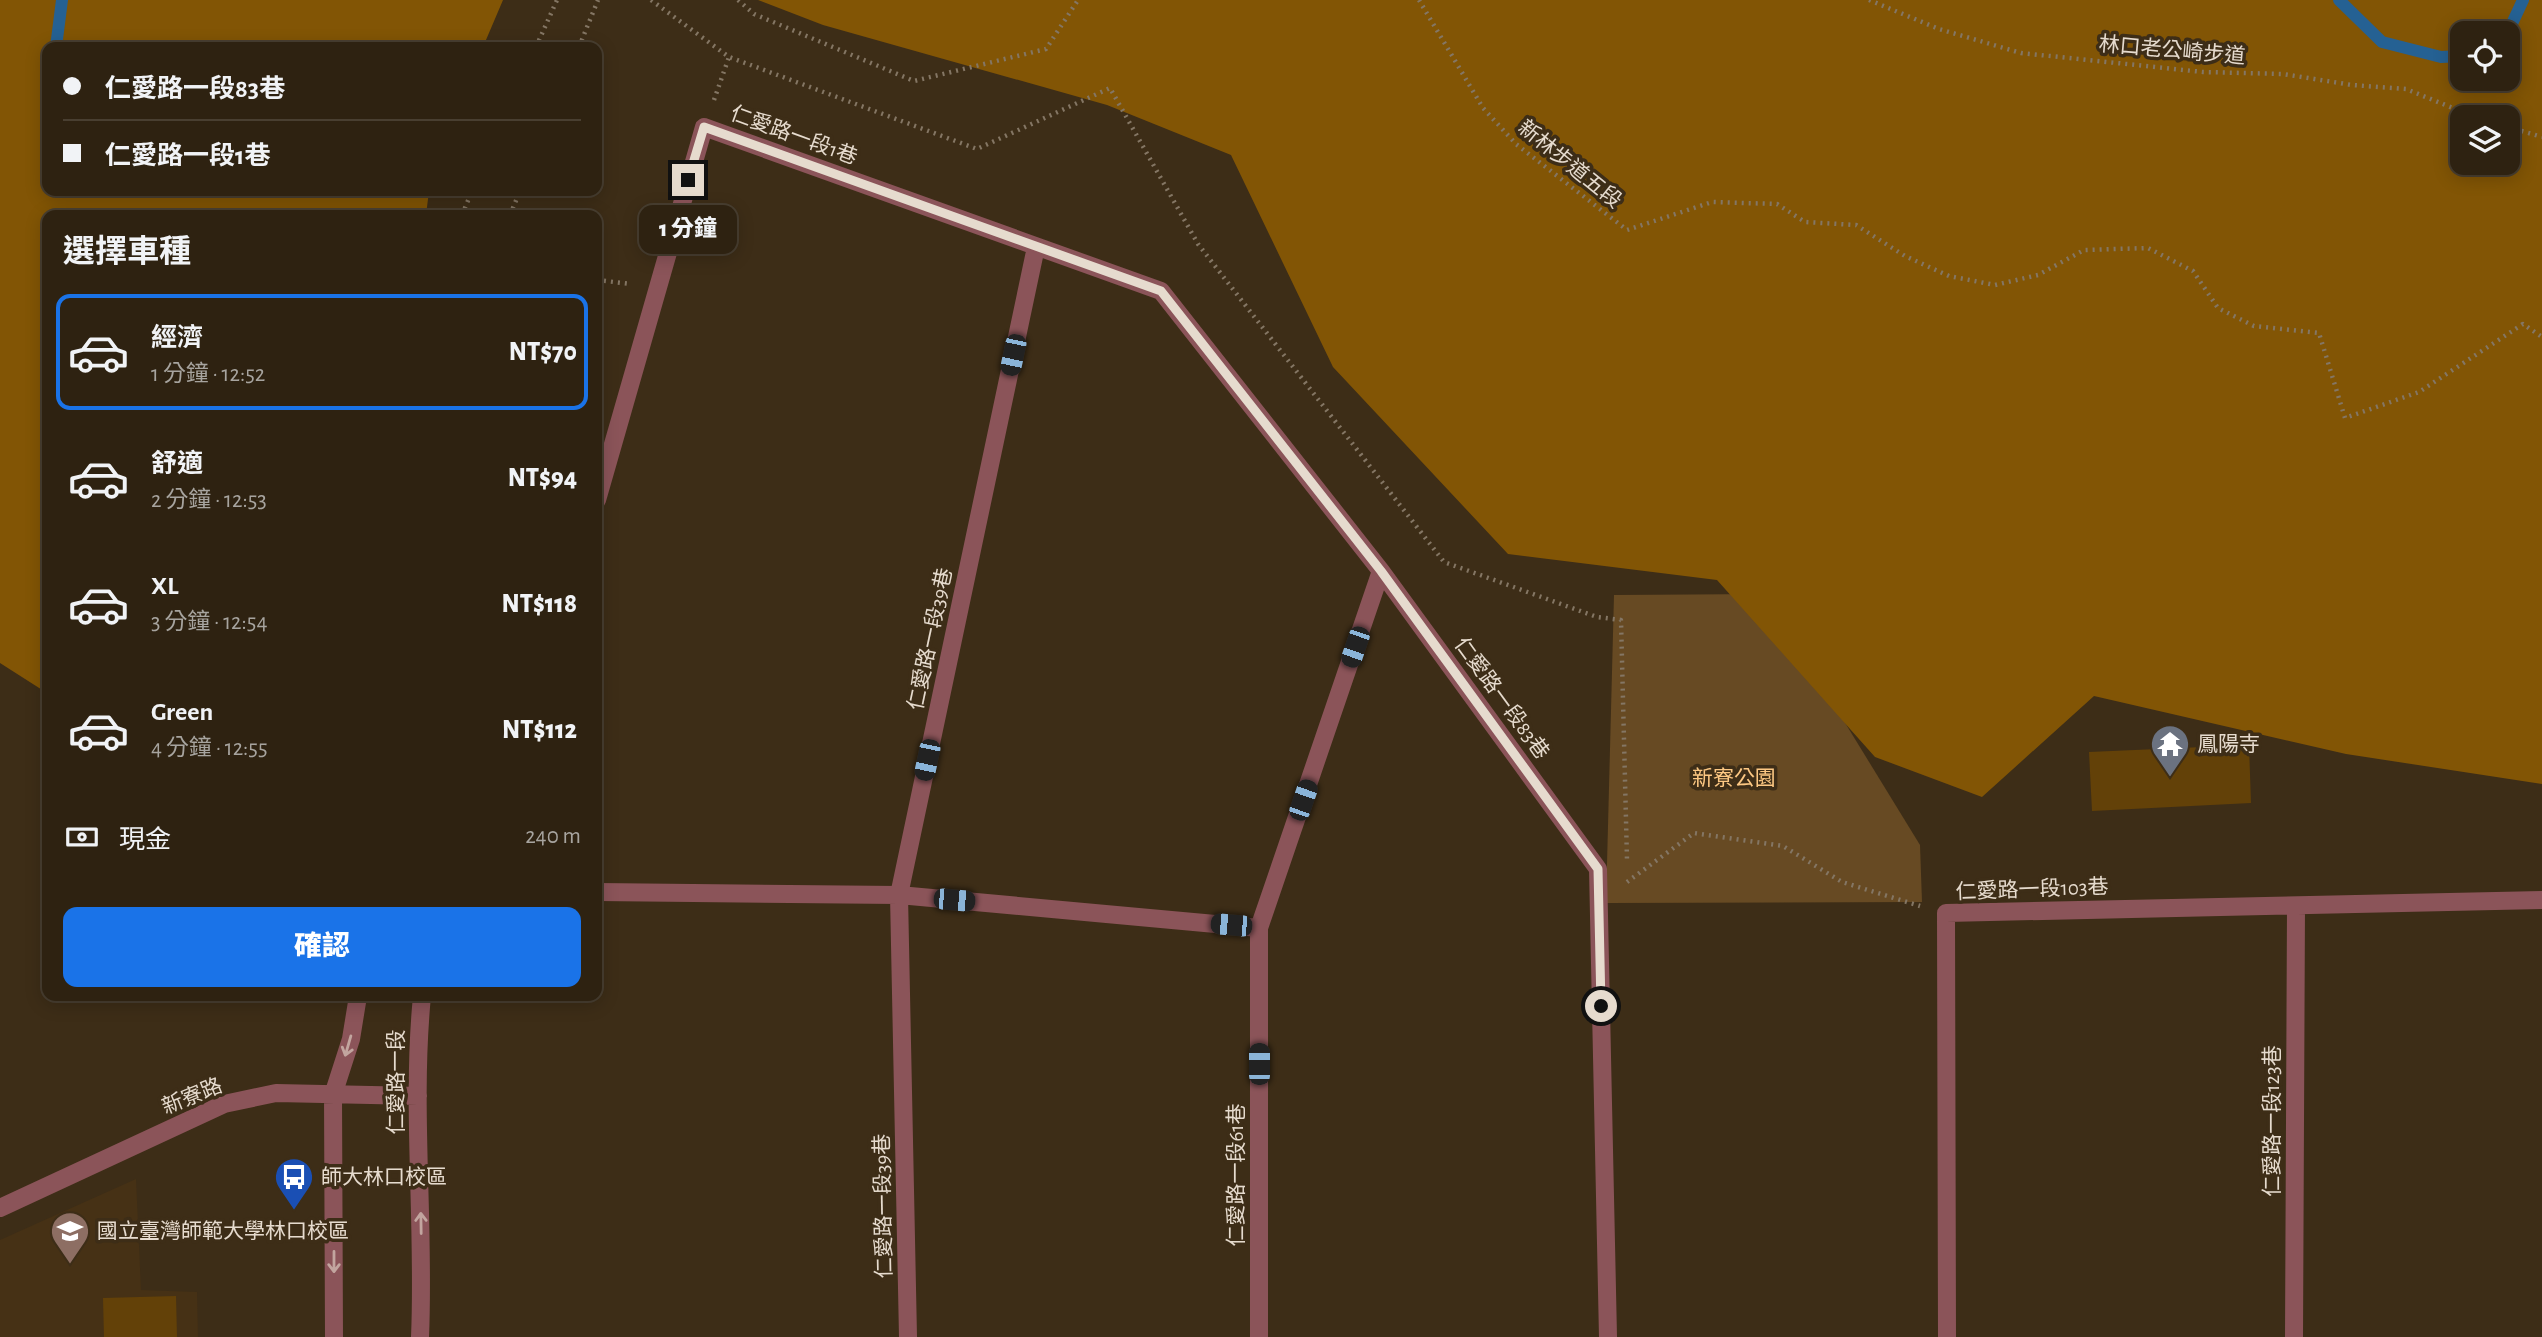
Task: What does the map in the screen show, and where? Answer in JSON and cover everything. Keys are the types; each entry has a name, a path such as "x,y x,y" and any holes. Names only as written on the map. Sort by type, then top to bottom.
{"street":[{"name":"仁愛路一段1巷","path":"602,483 704,127 1036,247"},
{"name":"仁愛路一段83巷","path":"1036,247 1161,291 1381,571 1598,869"},
{"name":"仁愛路一段39巷","path":"908,1337 899,895 1036,247"},
{"name":"仁愛路一段61巷","path":"1259,1337 1259,928 1381,571"},
{"path":"1598,869 1608,1337"},
{"path":"602,892 899,895 1259,928"},
{"name":"仁愛路一段103巷","path":"1947,1337 1946,914 2542,900"},
{"name":"仁愛路一段123巷","path":"2294,1337 2296,906"},
{"name":"仁愛路一段","path":"334,1337 334,1095 351,1039 357,1001"},
{"name":"仁愛路一段","path":"420,1337 422,1291 418,1096 422,1001"},
{"name":"新寮路","path":"0,1208 224,1104 276,1093 418,1096"}],"path":[{"path":"538,42 557,0"},
{"path":"581,42 598,0"},
{"path":"738,0 754,14 914,81 1046,49 1078,0"},
{"name":"新林步道五段","path":"1419,0 1491,117 1516,144 1627,230 1712,202 1777,204 1805,222 1856,225 1905,256 1949,276 1996,285 2038,275 2084,250 2148,248 2193,271 2218,308 2254,326 2319,333 2345,418 2419,392 2524,324 2542,337"},
{"name":"林口老公崎步道","path":"1869,0 1939,29 2021,53 2203,72 2283,74 2352,85 2406,89 2450,107"},
{"path":"704,127 729,57"},
{"path":"2520,130 2542,136"},
{"path":"1598,869 1627,882 1694,833 1783,846 1842,882 1946,914"}],"shaded area":[{"path":"0,0 503,0 485,42 42,42 42,196 428,196 427,210 42,210 42,690 0,663"},
{"path":"758,0 2542,0 2542,784 2346,754 2094,696 1982,797 1875,757 1717,580 1508,554 1333,367 1231,155 1107,105 823,25"},
{"name":"國立臺灣師範大學林口校區","path":"136,1179 141,1290 197,1292 198,1337 0,1337 0,1240"}],"green space":[{"name":"新寮公園","path":"1766,594 1920,845 1922,902 1606,903 1614,595"}],"building":[{"name":"鳳陽寺","path":"2249,745 2251,803 2092,811 2089,752"},
{"path":"176,1296 177,1337 104,1337 103,1298"}],"waterway":[{"path":"57,42 62,0"},
{"path":"2339,0 2382,42 2441,57 2450,57"},
{"path":"2513,21 2523,0"}],"place":[{"name":"鳳陽寺","path":"2170,778"},
{"name":"師大林口校區","path":"294,1211"},
{"name":"國立臺灣師範大學林口校區","path":"70,1265"}],"route":[{"path":"688,180 704,127 1161,291 1381,571 1598,869 1601,1006"}]}
